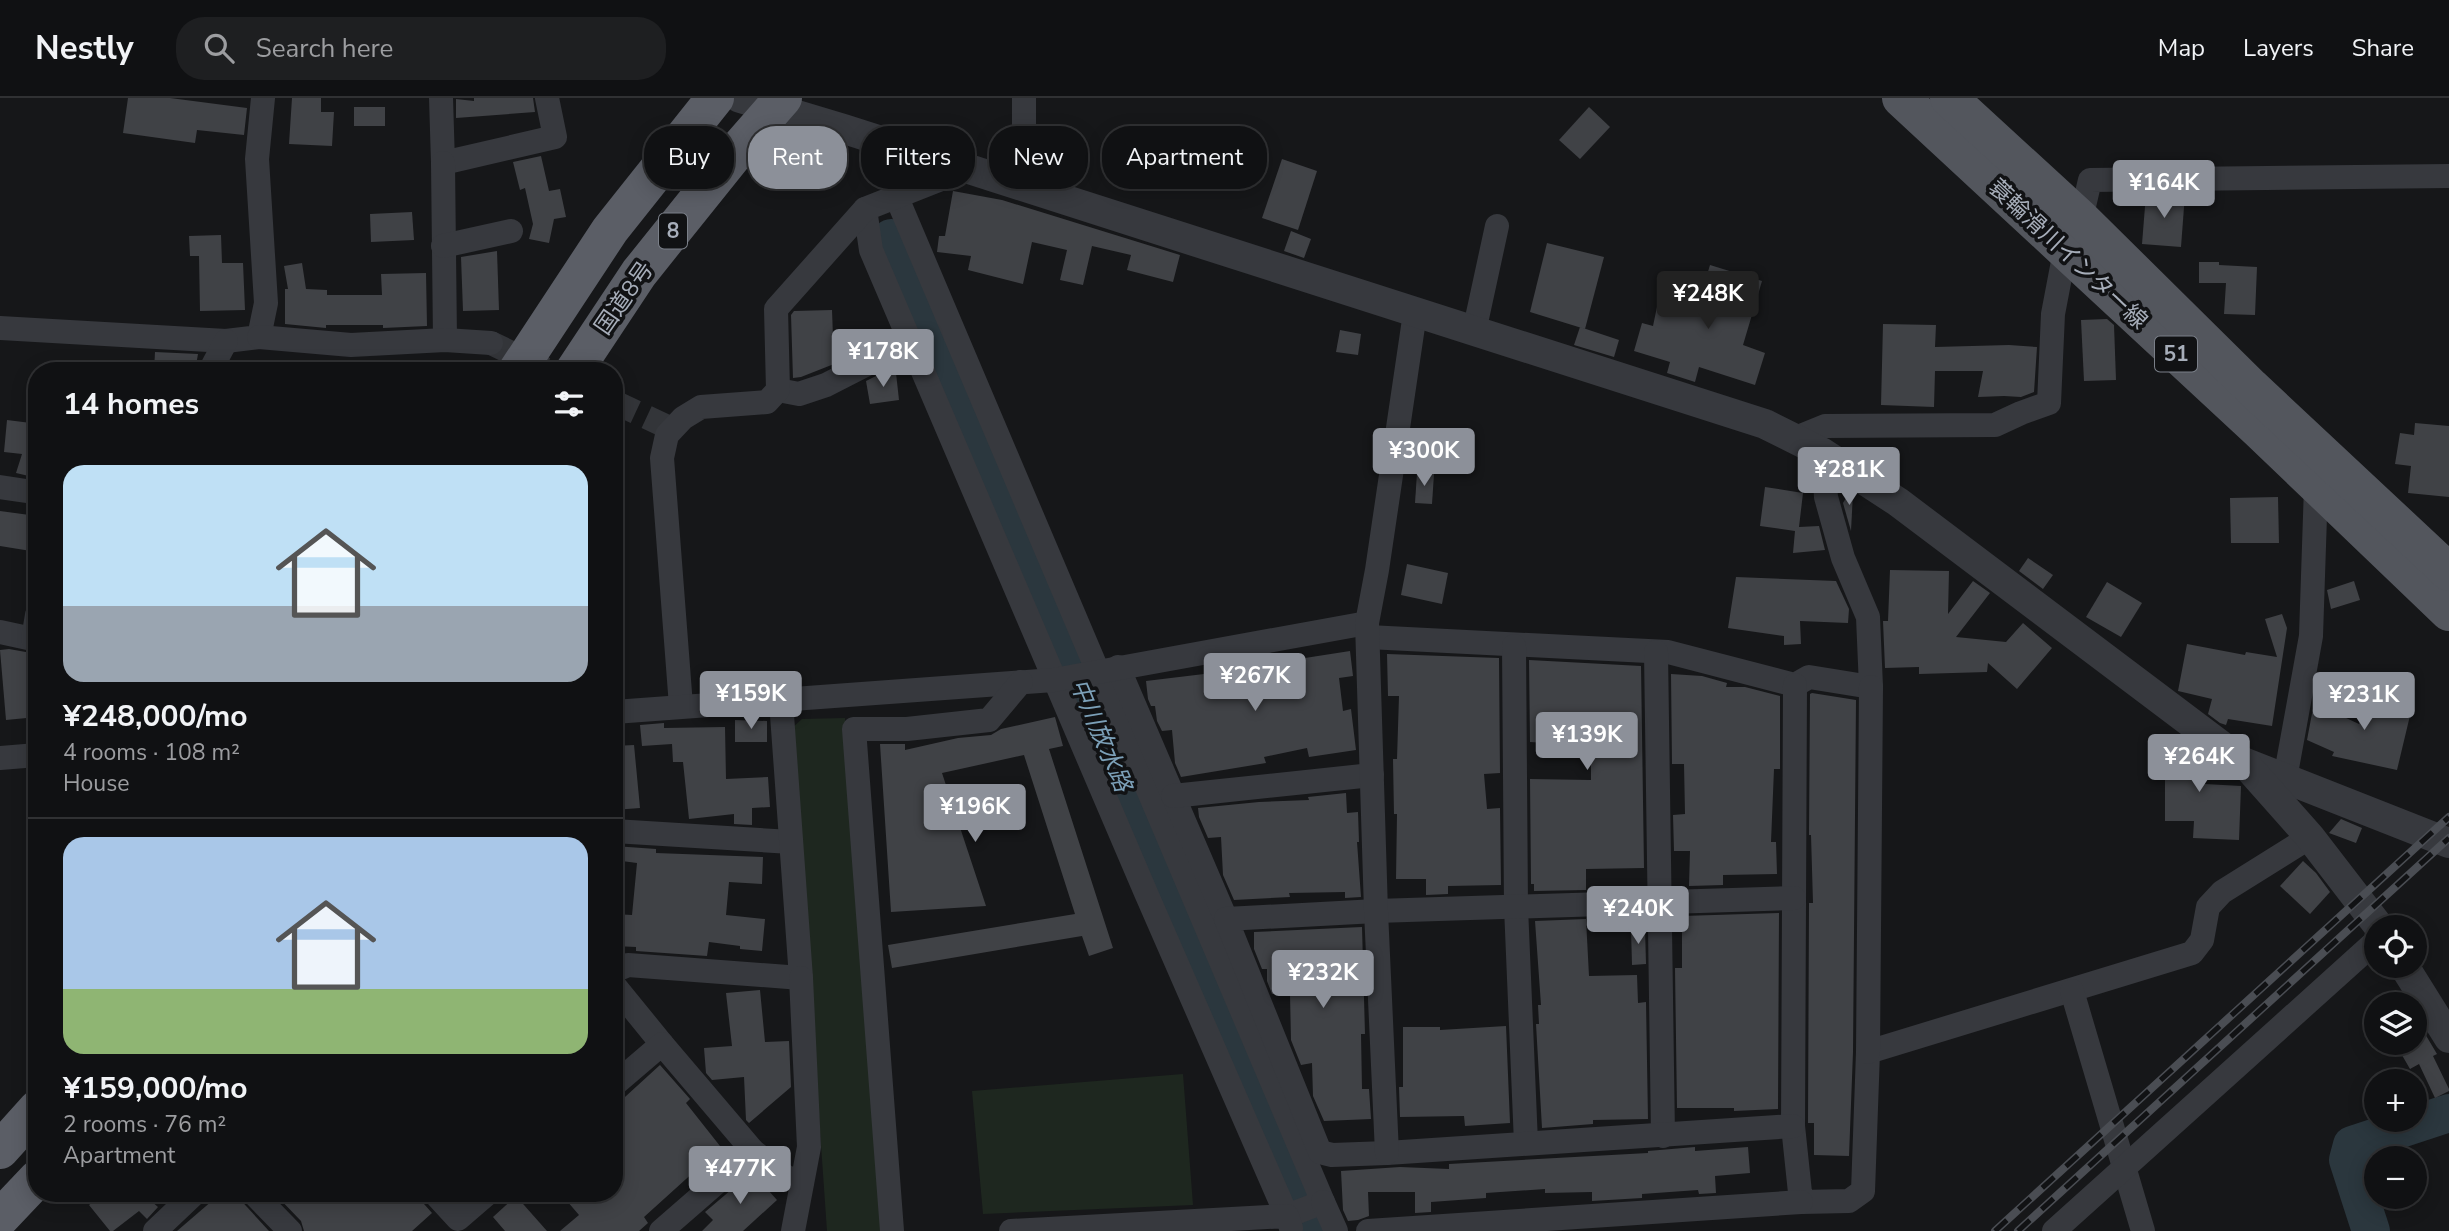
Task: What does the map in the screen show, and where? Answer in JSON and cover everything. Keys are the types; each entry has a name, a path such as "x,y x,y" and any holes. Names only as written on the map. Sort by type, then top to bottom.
{"highway":[{"name":"8","path":"523,362 610,230 715,98"},
{"name":"国道8号","path":"580,362 639,273 740,147 766,102"},
{"path":"0,1150 28,1119"},
{"path":"0,1218 28,1188"}],"main road":[{"name":"蓑輪滑川インター線","path":"1901,98 2073,235 2251,387 2449,572"},
{"name":"蓑輪滑川インター線","path":"1949,98 2073,235 2316,486 2449,612"}],"street":[{"path":"259,337 266,303 257,159 263,98"},
{"path":"441,98 445,340"},
{"path":"443,163 555,138 547,98"},
{"path":"1024,98 1024,126"},
{"path":"766,102 861,134"},
{"path":"1793,439 1825,426 1995,425 2049,403 2053,314 2090,180 2449,176"},
{"path":"681,706 662,458 667,435 684,418 701,407 767,402 778,390 776,309 865,209 918,189"},
{"path":"1030,189 1765,424 1823,453 1898,502 2243,762 2310,837 2370,915"},
{"path":"897,198 1101,670 1336,1231"},
{"path":"865,209 871,250 1058,679 1290,1224"},
{"path":"1474,332 1497,226"},
{"path":"443,246 511,231"},
{"path":"1387,1153 1376,911 1368,630 1415,313"},
{"path":"0,328 226,341 259,337 351,345 445,340 491,344"},
{"path":"216,362 226,341"},
{"path":"778,390 799,394 826,385 910,342"},
{"path":"1368,1231 1849,1200 1863,1191 1868,1052 1871,687 1868,617 1843,558 1826,497 1823,453"},
{"path":"2285,779 2311,636 2316,486"},
{"path":"0,487 28,491"},
{"path":"623,711 1058,679 1101,670 1368,630 1514,646 1668,652 1795,685 1809,677 1871,687"},
{"path":"0,632 28,631"},
{"path":"1514,646 1516,906 1526,1143"},
{"path":"1656,652 1663,1136"},
{"path":"1101,670 1172,796 1226,919 1320,1152 1332,1155 1387,1153 1793,1126"},
{"path":"854,729 908,729 989,720 1021,682"},
{"path":"1795,685 1793,1126 1801,1202"},
{"path":"849,696 854,729 892,1231"},
{"path":"781,701 801,978 809,1147 795,1221 816,1231"},
{"path":"0,758 28,756"},
{"path":"2243,762 2449,843"},
{"path":"1172,796 1372,775"},
{"path":"623,832 791,842"},
{"path":"1868,1052 2192,953 2202,940 2208,907 2222,892 2310,837"},
{"path":"1226,919 1376,911 1794,898"},
{"path":"2054,1231 2364,952"},
{"path":"623,967 628,965 801,978"},
{"path":"2412,978 2449,1038"},
{"path":"2072,991 2143,1231"},
{"path":"623,996 753,1151 786,1177 802,1182"},
{"path":"623,1076 662,1044"},
{"path":"661,1231 753,1151"},
{"path":"155,1231 186,1202"},
{"path":"262,1202 290,1231"},
{"path":"439,1202 452,1225 478,1202"},
{"path":"1011,1231 1290,1224 1324,1202"}],"shaded area":[{"path":"845,718 882,1231 827,1231 792,728 802,719"},
{"path":"1183,1074 1193,1205 983,1214 972,1091"}],"building":[{"path":"128,98 170,98 247,108 244,135 197,130 195,143 123,133"},
{"path":"292,98 321,98 321,112 334,112 332,146 289,144"},
{"path":"474,98 533,98 535,112 456,118 456,99 474,101"},
{"path":"354,107 385,107 385,126 354,126"},
{"path":"1589,107 1610,127 1580,159 1559,140"},
{"path":"541,156 549,191 560,189 566,217 554,219 549,243 529,239 533,224 525,188 520,190 513,162"},
{"path":"1282,159 1317,171 1298,230 1262,218"},
{"path":"953,191 1002,200 1180,255 1173,282 1127,270 1131,255 1092,246 1083,285 1060,280 1067,250 1032,242 1023,284 968,270 971,256 937,252 939,236 945,236"},
{"path":"2146,194 2185,194 2181,247 2142,244"},
{"path":"412,212 414,240 371,242 370,214"},
{"path":"1291,231 1311,239 1304,258 1284,251"},
{"path":"221,235 222,263 243,263 245,310 200,311 199,256 190,256 189,236"},
{"path":"1547,243 1604,257 1585,329 1530,312"},
{"path":"497,251 499,310 463,311 461,257"},
{"path":"2199,262 2257,267 2255,315 2224,314 2226,283 2199,283"},
{"path":"302,263 306,289 327,290 327,295 382,295 381,274 426,273 427,326 383,328 383,325 326,325 326,328 285,324 285,289 288,289 284,266"},
{"path":"1710,265 1762,281 1743,345 1765,353 1755,385 1699,367 1695,382 1667,373 1670,362 1634,351 1642,323 1653,326 1658,302 1696,311"},
{"path":"832,310 834,364 793,378 791,315 794,311"},
{"path":"2107,319 2114,325 2116,380 2084,381 2081,320"},
{"path":"1883,324 1936,325 1935,347 2037,347 2034,392 2021,397 1978,397 1983,371 1935,371 1934,407 1881,405"},
{"path":"1580,327 1619,340 1614,357 1574,345"},
{"path":"1340,330 1361,334 1358,355 1336,352"},
{"path":"155,352 198,354 197,362 154,362"},
{"path":"896,373 899,400 870,404 866,381 878,375"},
{"path":"7,420 28,423 28,476 16,473 22,454 4,452"},
{"path":"2415,423 2449,426 2449,497 2408,493 2411,466 2395,464 2400,433 2414,435"},
{"path":"1417,473 1434,474 1432,504 1415,503"},
{"path":"1765,487 1803,493 1799,527 1819,526 1825,550 1793,553 1795,531 1760,526"},
{"path":"1850,491 1853,493 1851,531 1843,503"},
{"path":"2278,497 2279,543 2231,543 2230,498"},
{"path":"0,511 28,515 28,551 0,546"},
{"path":"2028,558 2053,575 2043,589 2019,571"},
{"path":"1407,564 1448,573 1442,604 1401,595"},
{"path":"1890,570 1949,571 1948,614 1973,581 1990,593 1956,637 2006,642 2023,623 2052,648 2017,689 1988,663 1987,672 1919,674 1919,667 1885,668 1883,621 1888,621"},
{"path":"1736,577 1836,581 1849,609 1848,623 1800,621 1801,644 1784,645 1784,636 1728,628"},
{"path":"2354,581 2360,600 2331,609 2327,590"},
{"path":"2107,582 2142,603 2121,637 2086,617"},
{"path":"2282,614 2287,628 2272,726 2228,719 2226,725 2220,723 2208,714 2212,699 2178,691 2187,644 2245,655 2246,652 2277,657 2265,619"},
{"path":"0,650 28,652 28,718 6,720"},
{"path":"1350,651 1353,676 1339,678 1343,711 1351,709 1356,750 1309,757 1307,748 1264,757 1266,763 1181,777 1175,763 1172,730 1162,731 1157,721 1155,706 1151,706 1148,699 1146,681 1204,674 1241,666 1242,669 1305,661 1305,658"},
{"path":"1387,654 1499,658 1500,773 1484,774 1487,809 1500,808 1501,885 1448,886 1448,894 1426,895 1426,879 1396,879 1397,814 1394,814 1393,759 1397,759 1399,696 1388,696"},
{"path":"1529,660 1641,666 1644,868 1586,869 1586,890 1534,891 1534,884 1531,884 1530,779 1591,780 1591,748 1545,747 1546,743 1530,742"},
{"path":"1671,674 1702,676 1727,683 1726,687 1745,687 1780,696 1780,769 1774,769 1771,842 1776,842 1777,874 1723,875 1723,885 1689,886 1690,851 1674,851 1673,815 1685,814 1684,764 1672,764"},
{"path":"1812,693 1856,700 1853,1052 1849,1156 1814,1155 1814,1123 1808,1123 1809,903 1813,903 1809,835"},
{"path":"2366,693 2413,703 2397,770 2332,756 2334,752 2307,740 2314,703 2359,724"},
{"path":"1055,717 1063,746 1049,749 1113,948 1089,956 1082,936 892,968 888,945 1075,914 1024,755 942,773 986,906 891,912 880,744 905,744 905,750 958,738 991,735 1001,729"},
{"path":"735,720 767,721 767,742 735,742"},
{"path":"664,723 664,728 725,727 726,779 768,777 770,807 752,808 752,825 734,824 734,814 689,819 683,762 673,762 672,744 642,746 640,725"},
{"path":"2165,739 2184,739 2208,758 2205,784 2241,786 2239,840 2193,838 2194,821 2165,821"},
{"path":"634,745 640,808 623,809 623,746"},
{"path":"1346,793 1347,813 1358,812 1361,897 1345,898 1345,892 1289,893 1290,897 1234,900 1223,875 1221,837 1208,838 1198,808 1309,800 1308,797"},
{"path":"2341,819 2362,828 2356,843 2329,833"},
{"path":"623,847 656,849 656,853 763,857 762,884 729,882 726,915 765,919 762,951 709,942 707,956 636,951 636,947 623,946 623,914 632,915 637,863 623,861"},
{"path":"2303,861 2330,892 2310,914 2280,886"},
{"path":"1779,913 1778,1109 1734,1111 1734,1108 1677,1108 1675,968 1682,968 1682,916"},
{"path":"1586,919 1589,976 1637,975 1638,1003 1646,1002 1648,1119 1593,1120 1593,1124 1542,1128 1536,1024 1539,1024 1538,1005 1541,1005 1535,921"},
{"path":"1362,927 1365,1034 1361,1034 1362,1089 1369,1089 1371,1119 1324,1121 1313,1096 1312,1063 1301,1065 1291,1040 1290,994 1272,994 1267,981 1267,969 1262,969 1254,949 1254,932"},
{"path":"1631,928 1645,928 1646,964 1632,965"},
{"path":"760,990 765,1042 789,1041 791,1087 749,1123 746,1120 744,1077 712,1080 706,1073 704,1048 732,1046 726,993"},
{"path":"1506,1026 1510,1123 1465,1126 1464,1116 1400,1117 1403,1027 1440,1027 1440,1030"},
{"path":"2427,1037 2437,1054 2433,1056 2449,1091 2435,1098 2427,1081 2427,1069 2421,1069 2419,1064 2410,1069 2402,1055 2427,1055"},
{"path":"660,1065 690,1099 686,1103 720,1146 693,1167 696,1170 644,1217 648,1223 639,1231 560,1231 579,1215 568,1202 623,1202 623,1099"},
{"path":"1695,1147 1695,1151 1748,1147 1750,1173 1715,1176 1716,1193 1699,1194 1698,1190 1642,1194 1642,1198 1592,1201 1592,1192 1545,1193 1545,1189 1486,1193 1486,1198 1431,1202 1431,1212 1415,1213 1415,1192 1368,1192 1369,1216 1348,1221 1343,1210 1341,1171 1400,1167 1449,1169 1449,1164 1648,1153"},
{"path":"752,1172 777,1200 743,1231 702,1231 713,1220 705,1212 745,1178 750,1184 749,1174"},
{"path":"93,1202 152,1202 158,1207 147,1219 139,1211 110,1231 89,1205"},
{"path":"211,1202 242,1202 269,1231 177,1231"},
{"path":"283,1202 423,1202 432,1213 412,1231 304,1231 301,1221"},
{"path":"509,1202 521,1202 547,1231 505,1231 493,1217"}],"waterway":[{"name":"中川放水路","path":"891,238 1311,1231"},
{"path":"2371,1231 2348,1160 2352,1145 2449,1113"}],"tunnel":[{"path":"491,343 530,362"},
{"path":"623,406 672,429"}],"railway":[{"path":"1995,1231 2449,817"},
{"path":"2018,1231 2449,838"}]}
